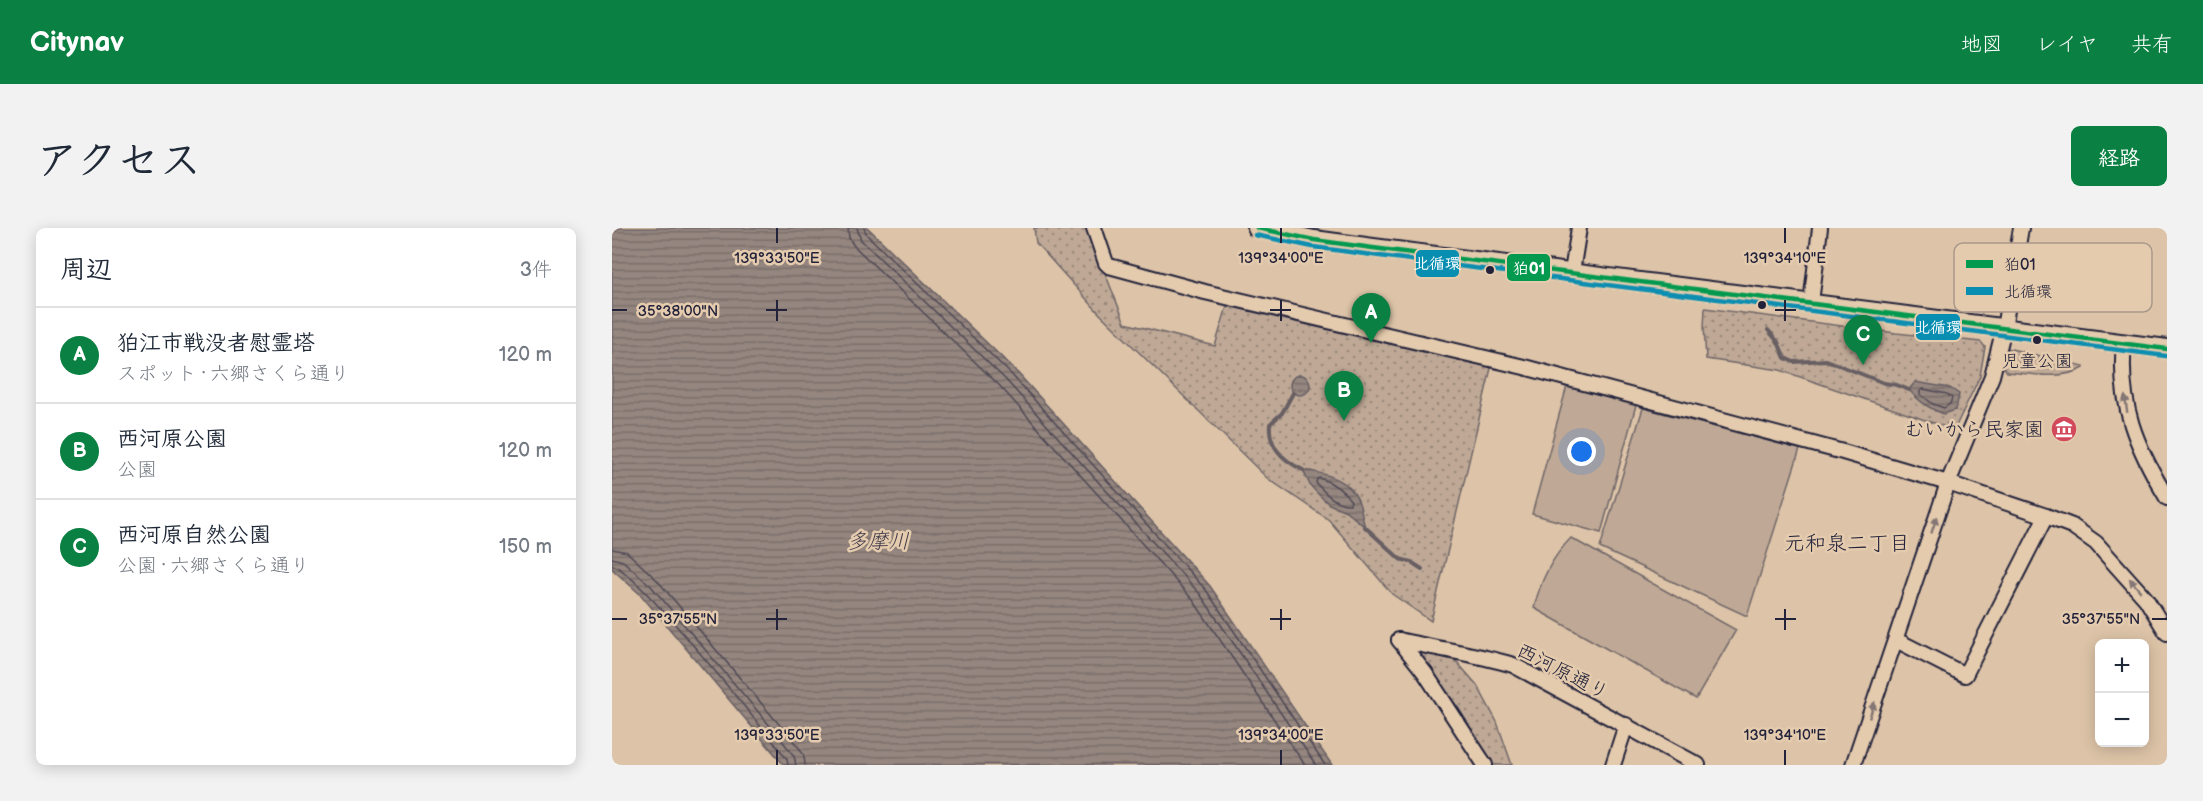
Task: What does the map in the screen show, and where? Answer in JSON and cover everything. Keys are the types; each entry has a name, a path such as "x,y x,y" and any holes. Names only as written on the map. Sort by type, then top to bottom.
{"main road":[{"path":"1257,228 1314,240 2167,349"}],"street":[{"path":"1094,228 1109,266 1205,292 1488,357 1843,452 1948,483 2046,516 2072,526 2096,543 2146,599 2167,633"},
{"path":"1572,272 1579,228"},
{"path":"1811,303 1820,228"},
{"path":"2018,243 2021,228"},
{"path":"1853,765 1948,483 1992,376 2007,312"},
{"path":"2124,344 2121,369 2128,415 2144,460 2167,498"},
{"path":"1896,640 1965,675 2046,516"},
{"name":"西河原通り","path":"1485,765 1425,674 1399,640 1456,653 1481,656 1513,665 1698,765"},
{"path":"1613,765 1626,726"}],"shaded area":[{"path":"1034,228 1087,228 1125,323 1215,346 1228,303 1492,364 1431,621 1392,594 1329,520 1267,478 1100,314 1036,243"},
{"path":"1705,308 1981,342 1985,347 1980,376 1954,430 1780,370 1706,359"},
{"path":"2007,348 2084,366 2084,368 2057,375 2007,372 2003,366"},
{"path":"1567,386 1636,405 1601,533 1532,514"},
{"path":"1643,408 1800,449 1747,616 1600,548"},
{"path":"1571,538 1736,630 1696,699 1534,608 1548,570 1558,553"},
{"path":"1413,649 1456,661 1477,685 1497,722 1512,765 1493,765 1459,709"}],"water":[{"name":"多摩川","path":"612,228 868,228 1015,370 1210,586 1332,765 784,765 641,595 612,569"},
{"path":"1300,375 1307,378 1310,385 1307,392 1300,395 1293,392 1290,385 1293,378"},
{"path":"1915,382 1950,388 1959,394 1956,410 1944,414 1925,405 1909,390"},
{"path":"1303,470 1328,475 1350,488 1359,503 1365,527 1346,511 1329,504 1319,495 1310,485"}],"waterway":[{"path":"1768,330 1778,342 1785,358 1794,362 1826,360 1884,383 1909,390"},
{"path":"1293,393 1282,413 1270,424 1270,432 1275,446 1284,458 1303,470"},
{"path":"1365,527 1400,559 1411,562 1422,569"}],"transit line":[{"name":"狛01","path":"1257,228 1314,240 1373,248 2167,349"},
{"name":"北循環","path":"1255,235 1313,247 1372,255 2166,356"}],"place":[{"name":"児童公園","path":"2037,340"},
{"name":"狛江市戦没者慰霊塔","path":"1371,343"},
{"name":"西河原自然公園","path":"1863,365"},
{"name":"西河原公園","path":"1344,421"},
{"name":"むいから民家園","path":"2064,429"}],"district":[{"name":"元和泉二丁目","path":"1847,543"}]}
